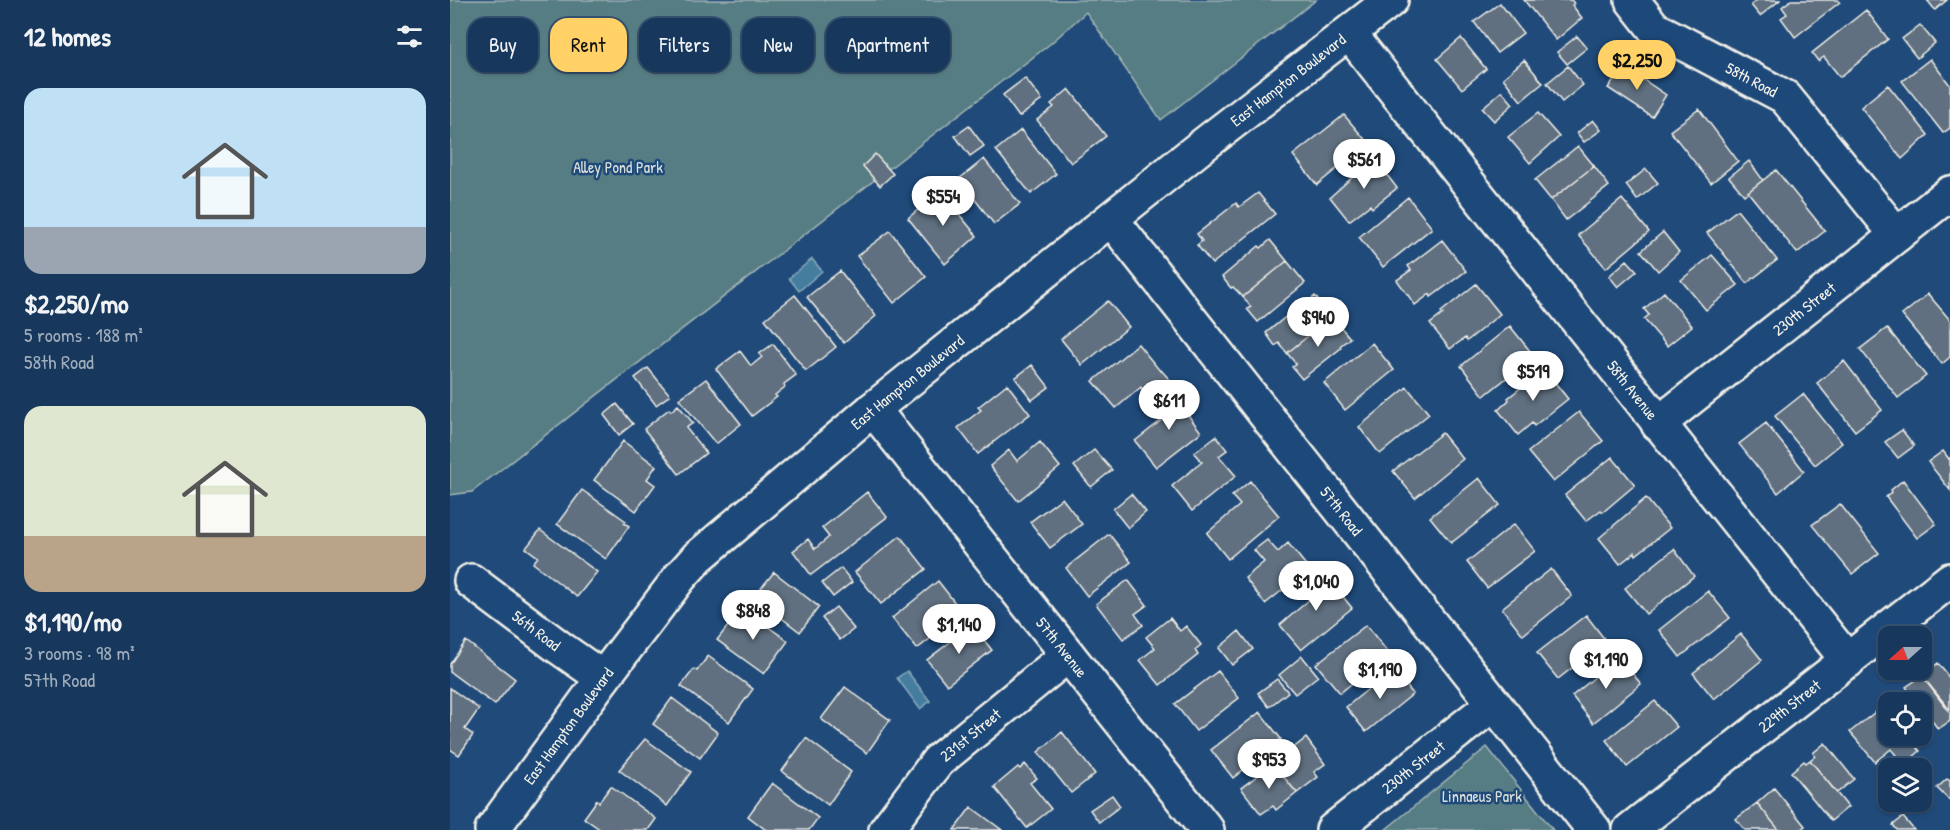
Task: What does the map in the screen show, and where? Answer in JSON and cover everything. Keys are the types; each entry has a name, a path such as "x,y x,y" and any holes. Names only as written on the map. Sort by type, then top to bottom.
{"street":[{"name":"East Hampton Boulevard","path":"492,830 603,678 680,577 698,557 873,409 1198,149 1391,0"},
{"name":"58th Road","path":"1632,0 1654,28 1785,98 1897,236"},
{"name":"58th Avenue","path":"1349,33 1848,661"},
{"name":"230th Street","path":"1658,424 1950,193"},
{"name":"57th Road","path":"1111,219 1594,830"},
{"name":"57th Avenue","path":"873,409 1207,830"},
{"name":"229th Street","path":"1630,830 1950,580"},
{"name":"56th Road","path":"471,581 603,678"},
{"name":"231st Street","path":"886,830 938,761 1068,655"},
{"name":"230th Street","path":"1333,830 1493,704"}],"green space":[{"name":"Alley Pond Park","path":"450,0 1316,0 1161,120 1086,12 1050,44 472,492 450,495"},
{"name":"Linnaeus Park","path":"1487,747 1553,830 1385,830"}],"water":[{"path":"812,259 822,271 799,291 789,278"},
{"path":"907,671 930,701 920,709 897,678"}],"building":[{"path":"1524,0 1571,0 1582,18 1556,40"},
{"path":"1757,0 1780,0 1760,16 1751,5"},
{"path":"1791,0 1838,0 1840,2 1795,37 1781,18 1787,14 1782,7"},
{"path":"1927,0 1947,0 1935,10"},
{"path":"1500,3 1523,33 1497,53 1474,22"},
{"path":"1866,10 1888,39 1840,77 1824,57 1818,61 1812,53"},
{"path":"1920,25 1935,43 1917,58 1902,39"},
{"path":"1577,36 1587,48 1567,64 1557,52"},
{"path":"1461,38 1486,69 1462,89 1437,59"},
{"path":"1930,59 1950,85 1950,128 1943,133 1902,81"},
{"path":"1524,60 1543,83 1521,101 1503,78"},
{"path":"1568,66 1583,85 1562,102 1547,83"},
{"path":"1623,66 1666,95 1652,117 1608,88"},
{"path":"1025,78 1042,100 1019,117 1003,95"},
{"path":"1888,85 1928,135 1902,159 1861,107"},
{"path":"1069,89 1106,136 1071,163 1037,120 1054,107 1051,104"},
{"path":"1502,91 1513,104 1494,121 1482,108"},
{"path":"1699,109 1738,161 1711,183 1670,131"},
{"path":"1538,113 1559,137 1530,163 1508,137"},
{"path":"1344,115 1368,143 1317,185 1293,155"},
{"path":"1593,120 1601,130 1584,142 1577,133"},
{"path":"969,126 984,146 970,156 955,136"},
{"path":"1021,130 1056,174 1031,194 996,150"},
{"path":"1578,146 1594,166 1551,200 1535,180"},
{"path":"875,154 893,174 880,186 863,166"},
{"path":"1374,158 1397,188 1372,208 1370,205 1349,221 1330,197"},
{"path":"984,159 1020,204 994,224 959,179"},
{"path":"1749,161 1763,180 1744,195 1729,177"},
{"path":"1594,166 1609,186 1566,220 1551,200"},
{"path":"1646,169 1658,183 1637,200 1626,185"},
{"path":"1776,170 1825,231 1797,253 1748,192"},
{"path":"940,191 977,236 945,264 908,218"},
{"path":"1258,193 1275,214 1212,264 1197,245 1202,241 1197,234 1236,203 1239,207"},
{"path":"1408,197 1432,228 1383,267 1359,237"},
{"path":"1622,199 1649,232 1606,268 1578,235"},
{"path":"1737,210 1777,260 1747,283 1707,233"},
{"path":"890,231 926,277 894,303 857,256"},
{"path":"1663,232 1679,252 1658,271 1641,251"},
{"path":"1270,240 1287,261 1243,297 1222,277 1259,246 1261,248"},
{"path":"1442,240 1466,271 1431,297 1430,294 1415,305 1397,280 1411,270 1408,266"},
{"path":"1712,255 1738,285 1706,310 1681,280"},
{"path":"1627,260 1637,271 1618,287 1609,276"},
{"path":"1287,261 1305,283 1258,322 1247,309 1251,307 1243,297"},
{"path":"840,271 876,316 844,343 807,297"},
{"path":"1476,284 1500,314 1467,341 1465,338 1450,349 1430,324 1443,314 1441,312"},
{"path":"1664,292 1692,326 1667,346 1644,319 1649,315 1644,309"},
{"path":"1928,294 1950,320 1950,357 1942,364 1902,315"},
{"path":"795,295 836,347 806,371 765,319"},
{"path":"1315,296 1332,317 1287,353 1279,343 1275,346 1266,333 1304,302 1306,304"},
{"path":"1108,301 1129,327 1082,365 1061,339"},
{"path":"1332,317 1350,338 1302,379 1292,367 1296,364 1287,353"},
{"path":"1510,326 1534,356 1484,396 1461,366"},
{"path":"1887,328 1926,376 1898,398 1860,349"},
{"path":"1372,343 1394,370 1345,410 1324,383"},
{"path":"773,344 796,375 784,384 785,387 775,395 777,397 752,416 716,369 740,351 751,366 762,357 759,354"},
{"path":"1138,344 1170,380 1149,397 1141,387 1116,408 1093,381"},
{"path":"1844,361 1882,410 1855,431 1817,383"},
{"path":"1032,365 1049,387 1032,400 1015,378"},
{"path":"648,368 670,395 656,405 635,378"},
{"path":"1544,369 1568,399 1534,426 1532,423 1518,435 1498,410 1509,400 1508,398"},
{"path":"706,379 741,424 716,444 679,399"},
{"path":"1007,384 1030,414 978,454 958,428 981,410 978,407"},
{"path":"1407,387 1429,414 1380,454 1359,427"},
{"path":"1178,390 1188,402 1182,407 1201,432 1156,467 1135,441 1167,416 1158,405"},
{"path":"1803,394 1842,443 1815,465 1775,416"},
{"path":"617,404 633,424 619,435 604,415"},
{"path":"678,405 693,423 686,428 706,453 679,474 644,429 669,409 671,411"},
{"path":"1579,412 1603,441 1553,482 1528,452"},
{"path":"1766,423 1804,471 1778,493 1739,444"},
{"path":"1902,430 1914,446 1898,458 1885,442"},
{"path":"1442,433 1463,459 1415,498 1393,471"},
{"path":"1216,436 1227,450 1219,456 1236,476 1192,511 1172,486 1202,462 1194,453"},
{"path":"623,441 656,466 647,479 655,485 636,511 594,480"},
{"path":"1040,442 1060,467 1018,501 990,466 1009,450 1017,461"},
{"path":"1094,450 1112,470 1091,487 1074,466"},
{"path":"1943,451 1950,458 1950,490 1928,462"},
{"path":"1612,457 1635,485 1603,512 1601,510 1586,521 1565,495"},
{"path":"1479,478 1500,505 1451,543 1430,517"},
{"path":"1903,480 1936,524 1917,538 1886,497"},
{"path":"1250,481 1279,516 1228,559 1207,533 1240,505 1232,496"},
{"path":"582,490 626,521 624,523 629,526 606,559 557,524"},
{"path":"867,492 887,517 811,575 793,551 808,539 815,549 829,537 822,528"},
{"path":"1131,494 1146,512 1128,528 1113,509"},
{"path":"1062,498 1082,524 1050,548 1030,522"},
{"path":"1646,498 1670,528 1636,555 1635,552 1620,564 1599,538"},
{"path":"1840,504 1879,553 1852,574 1812,525"},
{"path":"1514,524 1535,551 1487,588 1467,562"},
{"path":"540,530 597,572 577,597 533,563 538,557 526,548"},
{"path":"1109,534 1131,562 1087,596 1066,568"},
{"path":"900,536 926,569 881,604 855,572"},
{"path":"1267,540 1278,552 1288,543 1309,569 1265,604 1245,578 1264,562 1254,550"},
{"path":"1674,549 1694,576 1646,614 1625,588"},
{"path":"841,568 852,582 833,597 822,583"},
{"path":"1551,569 1572,596 1523,635 1502,608"},
{"path":"774,572 819,607 800,632 754,597"},
{"path":"1324,573 1352,608 1301,650 1280,625 1309,600 1302,591"},
{"path":"1128,580 1147,605 1135,614 1143,625 1123,639 1096,604"},
{"path":"938,581 963,613 917,649 892,618"},
{"path":"1708,591 1730,618 1680,657 1659,630"},
{"path":"836,607 854,629 840,640 822,618"},
{"path":"742,608 788,641 764,674 717,640"},
{"path":"1586,615 1606,641 1558,679 1537,653"},
{"path":"1170,618 1180,631 1186,626 1201,645 1195,650 1198,655 1160,685 1140,660 1155,648 1146,637"},
{"path":"972,625 992,650 947,685 927,660"},
{"path":"1366,625 1390,655 1340,693 1316,664"},
{"path":"1239,631 1253,649 1232,665 1219,648"},
{"path":"1741,634 1762,660 1714,699 1693,673"},
{"path":"466,641 515,679 495,705 450,672 450,664"},
{"path":"708,656 753,689 729,722 681,686 694,669 697,671"},
{"path":"1302,656 1318,676 1295,694 1279,675"},
{"path":"1619,657 1641,684 1593,723 1572,696"},
{"path":"1938,663 1950,679 1950,710 1925,680 1932,680 1932,668"},
{"path":"1393,669 1413,694 1366,732 1346,707"},
{"path":"1218,671 1239,698 1196,731 1175,704"},
{"path":"1277,679 1288,692 1269,707 1258,693"},
{"path":"1916,680 1925,680 1950,713 1950,721 1938,729 1932,721 1932,692 1910,692 1906,687"},
{"path":"845,687 890,720 867,753 821,719"},
{"path":"450,688 479,709 465,729 473,735 459,755 450,749"},
{"path":"672,698 718,733 700,758 653,724"},
{"path":"1655,701 1677,727 1627,767 1606,740"},
{"path":"1878,710 1878,746 1916,746 1920,751 1912,758 1898,758 1891,749 1875,762 1850,732"},
{"path":"1260,712 1281,739 1233,778 1211,750"},
{"path":"1062,732 1095,774 1071,793 1038,752"},
{"path":"806,738 851,772 828,805 782,771"},
{"path":"1306,738 1325,764 1314,772 1318,777 1297,793 1273,764"},
{"path":"645,739 691,772 667,806 619,770"},
{"path":"1825,743 1854,779 1837,793 1810,760 1815,756 1813,753"},
{"path":"1810,760 1848,807 1831,821 1791,772 1804,761 1806,763"},
{"path":"1025,764 1037,778 1030,783 1051,809 1027,828 994,787"},
{"path":"1273,764 1297,793 1276,810 1273,806 1261,814 1241,788"},
{"path":"1947,779 1950,781 1950,801 1937,788"},
{"path":"772,783 818,818 809,830 766,830 748,816"},
{"path":"611,786 656,819 648,830 601,830 584,818"},
{"path":"1774,788 1805,826 1800,830 1779,830 1757,803"},
{"path":"1112,795 1120,806 1099,822 1090,810"},
{"path":"1757,803 1779,830 1745,830 1736,819"},
{"path":"971,807 1002,830 954,830"},
{"path":"1903,817 1914,830 1897,830 1893,825"}]}
